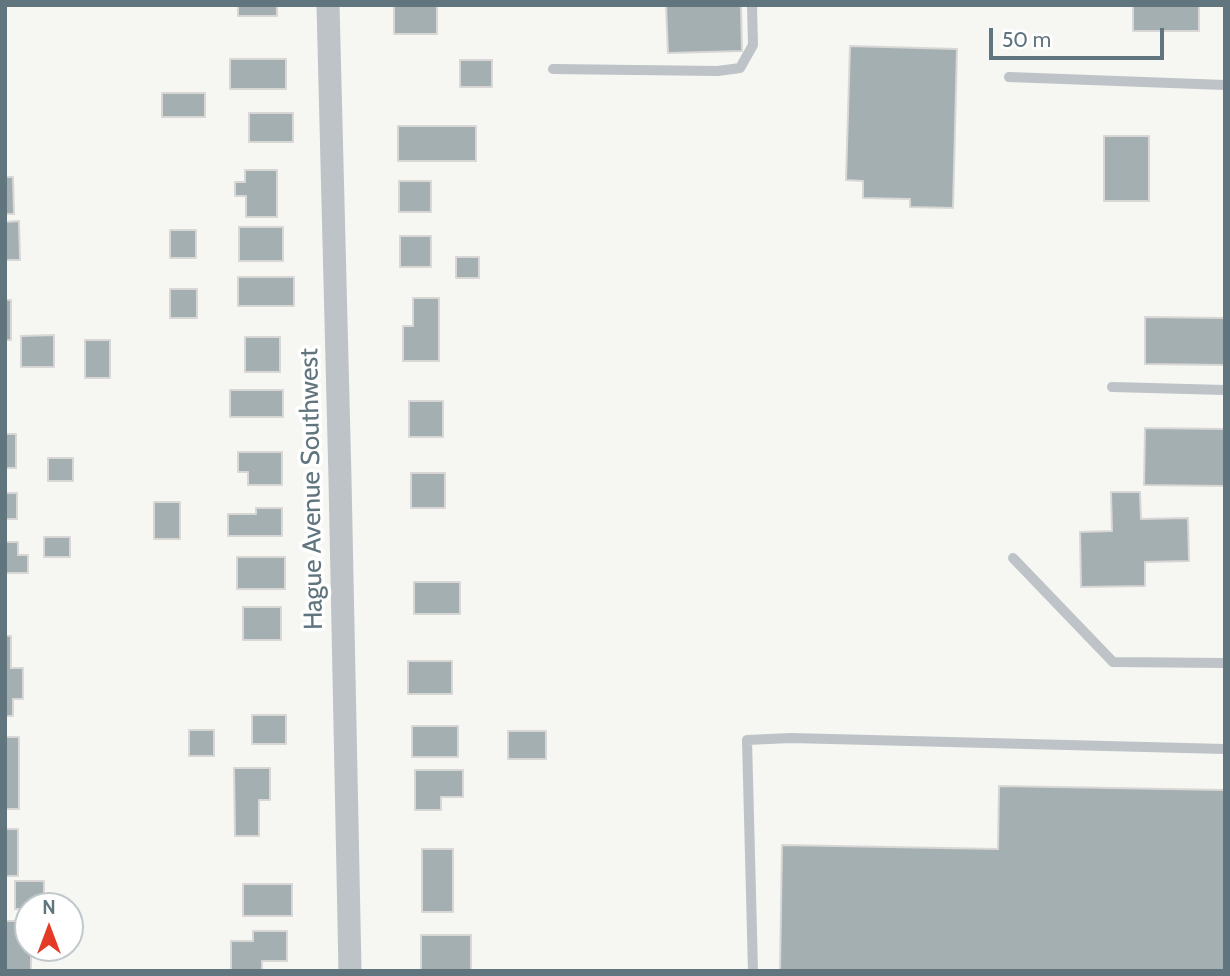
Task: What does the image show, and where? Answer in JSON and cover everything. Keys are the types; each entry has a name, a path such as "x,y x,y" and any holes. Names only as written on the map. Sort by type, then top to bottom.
{"street":[{"name":"Hague Avenue Southwest","path":"328,5 350,971"}],"lane":[{"path":"553,69 719,71 740,68 753,44 752,5"},
{"path":"1009,77 1225,85"},
{"path":"1112,387 1225,390"},
{"path":"1013,558 1113,662 1225,663"},
{"path":"753,971 747,740 790,738 1225,749"}],"building":[{"path":"238,5 277,5 277,16 238,16"},
{"path":"394,5 437,5 437,34 394,34"},
{"path":"666,5 741,5 742,51 668,53"},
{"path":"1133,5 1199,5 1199,31 1133,31"},
{"path":"850,46 957,49 953,208 910,207 910,199 863,198 863,181 846,180"},
{"path":"230,59 286,59 286,89 230,89"},
{"path":"460,60 492,60 492,87 460,87"},
{"path":"162,93 205,93 205,117 162,117"},
{"path":"249,113 293,113 293,142 249,142"},
{"path":"398,126 476,126 476,161 398,161"},
{"path":"1104,136 1149,136 1149,201 1104,201"},
{"path":"245,170 277,170 277,217 246,217 246,196 235,196 235,182 245,182"},
{"path":"5,177 13,177 14,214 5,214"},
{"path":"399,181 431,181 431,212 399,212"},
{"path":"19,221 20,260 5,260 5,222"},
{"path":"239,227 283,227 283,261 239,261"},
{"path":"170,230 196,230 196,258 170,258"},
{"path":"400,236 431,236 431,267 400,267"},
{"path":"456,257 479,257 479,278 456,278"},
{"path":"238,277 294,277 294,306 238,306"},
{"path":"170,289 197,289 197,318 170,318"},
{"path":"413,298 439,298 439,361 403,361 403,326 413,326"},
{"path":"5,300 11,300 11,340 5,340"},
{"path":"1145,317 1225,318 1225,365 1145,364"},
{"path":"54,335 54,367 21,367 21,336"},
{"path":"245,337 280,337 280,372 245,372"},
{"path":"85,340 110,340 110,378 85,378"},
{"path":"230,390 283,390 283,417 230,417"},
{"path":"409,401 443,401 443,437 409,437"},
{"path":"1145,428 1225,429 1225,486 1144,485"},
{"path":"5,434 16,434 16,468 5,468"},
{"path":"238,452 282,452 282,485 248,485 248,472 238,472"},
{"path":"48,458 73,458 73,481 48,481"},
{"path":"411,473 445,473 445,508 411,508"},
{"path":"1111,492 1140,492 1141,519 1188,518 1189,561 1145,562 1145,586 1081,587 1080,532 1112,531"},
{"path":"5,493 17,493 17,519 5,519"},
{"path":"154,502 180,502 180,539 154,539"},
{"path":"256,508 282,508 282,536 228,536 228,514 256,514"},
{"path":"44,537 70,537 70,557 44,557"},
{"path":"5,542 18,542 18,555 28,555 28,573 5,573"},
{"path":"237,557 285,557 285,589 237,589"},
{"path":"414,582 460,582 460,614 414,614"},
{"path":"243,607 281,607 281,640 243,640"},
{"path":"5,636 11,636 11,668 23,668 23,699 13,699 13,716 5,716"},
{"path":"408,661 452,661 452,694 408,694"},
{"path":"252,715 286,715 286,744 252,744"},
{"path":"412,726 458,726 458,757 412,757"},
{"path":"189,730 214,730 214,756 189,756"},
{"path":"508,731 546,731 546,759 508,759"},
{"path":"5,737 19,737 19,809 5,809"},
{"path":"234,768 270,768 270,800 259,800 259,836 235,836"},
{"path":"415,770 463,770 463,797 441,797 441,810 415,810"},
{"path":"999,786 1225,790 1225,971 780,971 782,845 998,849"},
{"path":"5,829 18,829 18,876 5,876"},
{"path":"422,849 453,849 453,912 422,912"},
{"path":"15,881 44,881 44,892 15,892"},
{"path":"243,884 292,884 292,916 243,916"},
{"path":"5,921 14,921 14,962 31,962 31,971 5,971"},
{"path":"253,931 287,931 287,961 262,961 262,971 231,971 231,941 253,941"},
{"path":"421,935 471,935 471,970 421,970"}]}
